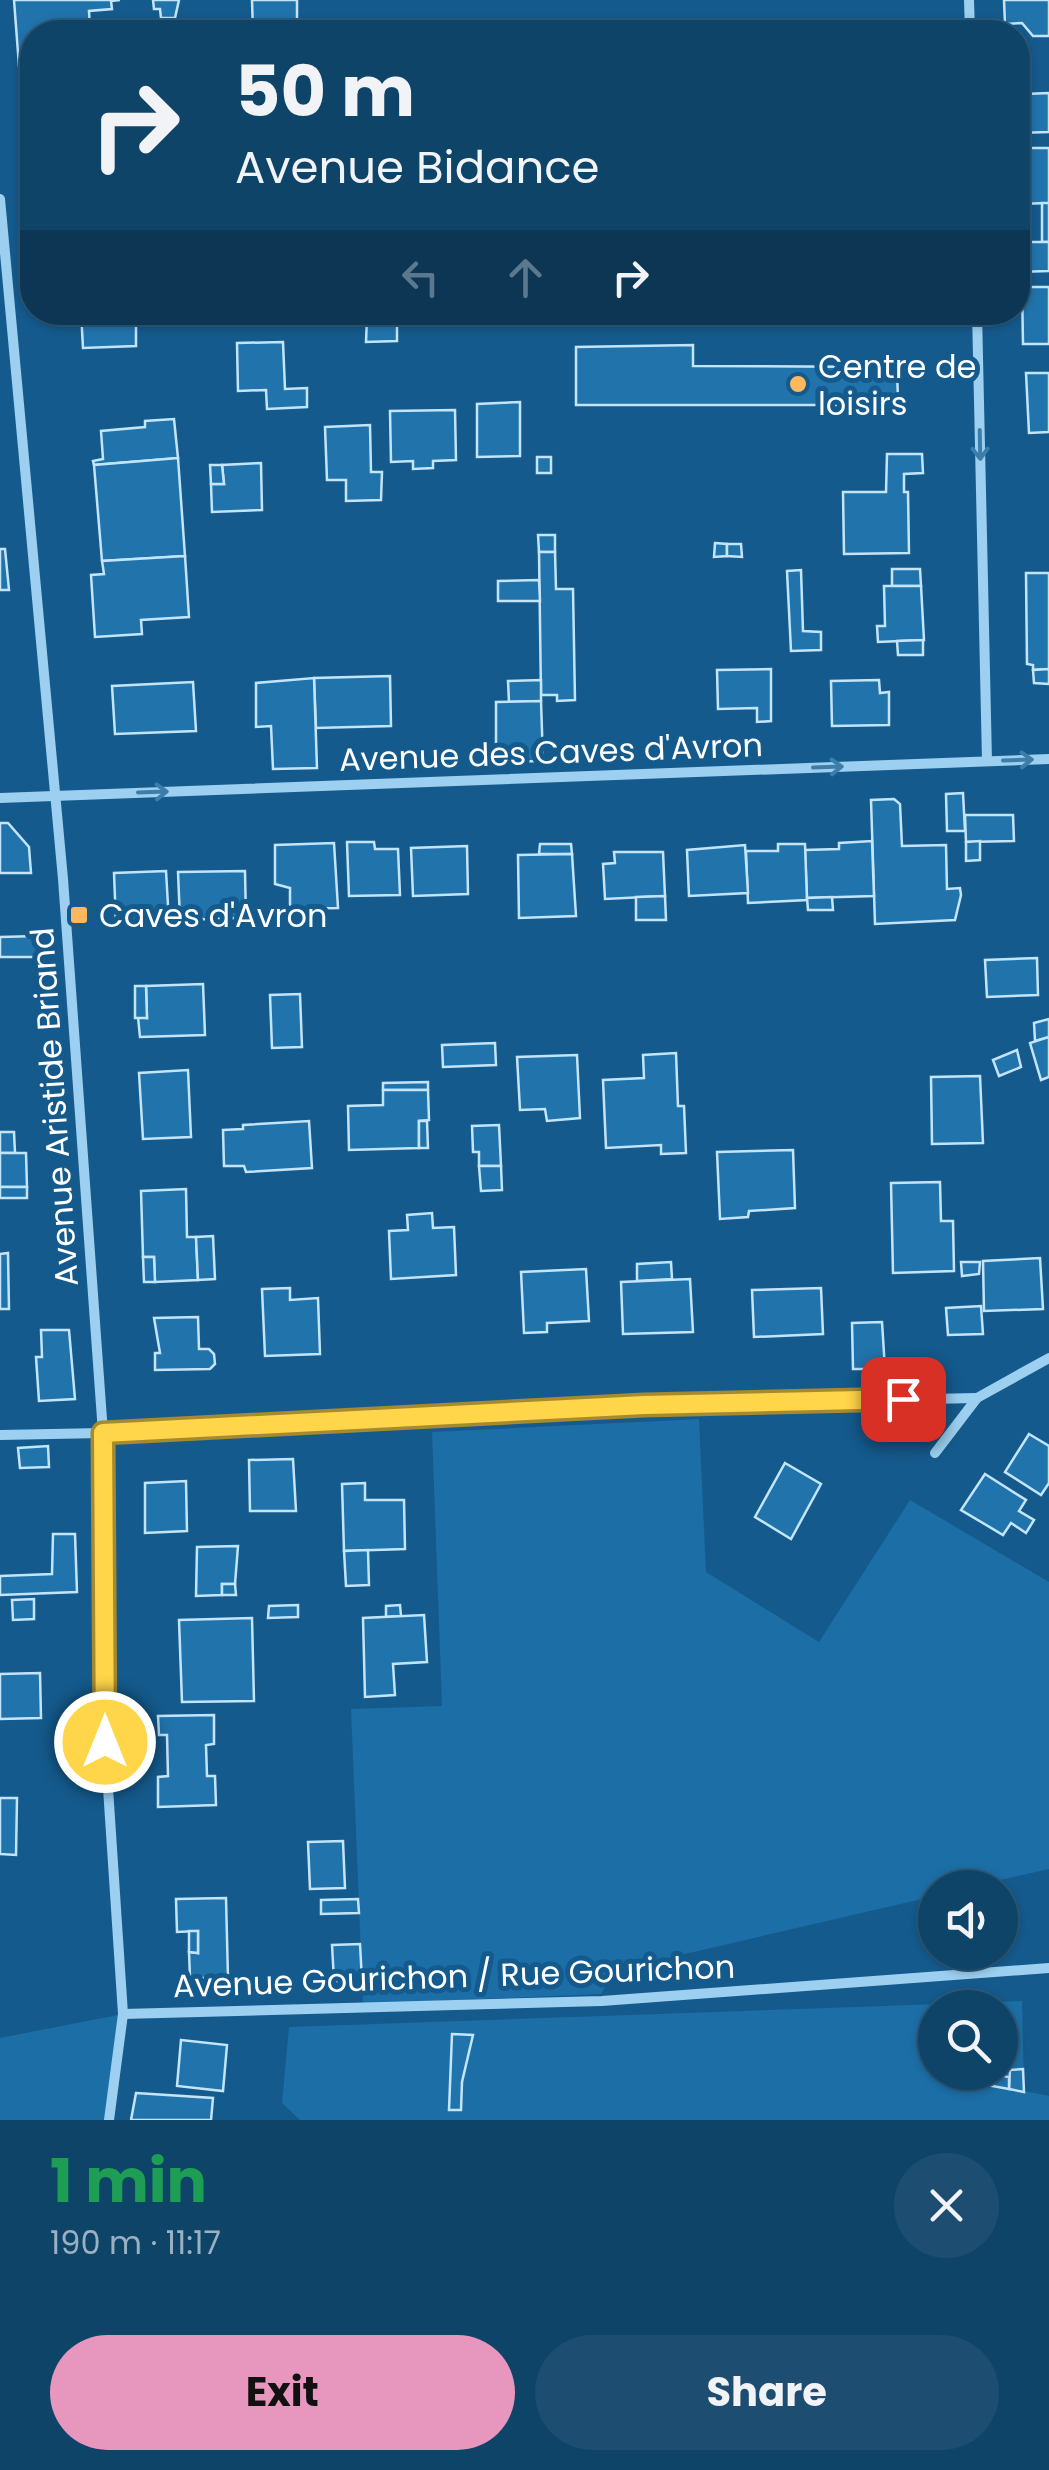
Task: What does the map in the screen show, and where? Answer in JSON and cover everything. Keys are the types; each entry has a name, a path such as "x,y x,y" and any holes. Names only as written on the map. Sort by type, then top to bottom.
{"street":[{"name":"Avenue Aristide Briand","path":"0,199 56,796 103,1433 105,1742 124,2014 108,2120"},
{"path":"976,325 987,761"},
{"name":"Avenue des Caves d'Avron","path":"0,798 1049,759"},
{"path":"935,1454 977,1398 1049,1358"},
{"path":"0,1435 644,1405 977,1398"},
{"name":"Avenue Gourichon / Rue Gourichon","path":"124,2014 602,2001 1049,1968"}],"shaded area":[{"path":"699,1419 706,1572 819,1642 910,1500 1049,1582 1049,1869 1018,1876 1018,1870 918,1870 918,1900 646,1963 656,1974 612,1975 601,1994 363,2004 351,1709 442,1706 432,1432"},
{"path":"1018,2001 1022,2001 1024,2091 1049,2096 1049,2120 300,2120 282,2103 289,2027 918,2005 918,2090 1018,2090"},
{"path":"123,2014 109,2120 0,2120 0,2038"}],"building":[{"path":"14,0 120,0 111,1 112,9 89,11 90,20 20,20 19,66"},
{"path":"153,0 179,0 175,18 161,18"},
{"path":"252,0 297,0 297,20 253,20"},
{"path":"1004,0 1049,0 1049,36 1033,36 1030,20 1005,20"},
{"path":"1049,93 1049,132 1030,133 1030,94"},
{"path":"1030,148 1049,148 1049,203 1030,204"},
{"path":"1042,203 1049,203 1049,242 1042,242"},
{"path":"1030,242 1049,242 1049,271 1030,272"},
{"path":"1030,287 1049,287 1049,344 1023,344 1023,325 1030,325"},
{"path":"82,325 136,325 136,346 83,348"},
{"path":"367,325 397,325 397,341 366,342"},
{"path":"283,342 285,389 307,388 307,407 267,409 266,390 238,391 237,343"},
{"path":"693,345 693,366 887,367 897,370 898,401 888,401 888,405 576,405 576,347"},
{"path":"1026,373 1049,373 1049,432 1029,433"},
{"path":"520,402 520,456 477,457 477,404"},
{"path":"455,410 456,460 433,461 433,468 413,469 413,461 391,462 390,411"},
{"path":"174,419 178,458 94,465 93,461 103,459 101,431 145,427 145,421"},
{"path":"370,425 371,472 382,472 381,500 346,501 346,480 327,480 325,427"},
{"path":"887,454 922,454 923,473 904,474 909,553 844,554 843,492 886,492"},
{"path":"537,457 551,457 551,473 537,473"},
{"path":"178,458 185,556 102,561 94,465"},
{"path":"261,463 262,510 212,512 211,484 224,484 222,465"},
{"path":"210,465 222,465 224,484 211,484"},
{"path":"538,535 555,535 555,552 539,552"},
{"path":"715,543 727,544 727,556 714,557"},
{"path":"727,544 741,544 742,557 727,556"},
{"path":"0,549 5,549 9,590 0,590"},
{"path":"539,552 555,552 556,589 573,589 575,700 557,701 557,695 541,695"},
{"path":"185,556 189,617 141,620 142,634 95,637 91,575 104,574 102,561"},
{"path":"892,569 920,569 921,586 892,586"},
{"path":"801,570 803,631 821,632 821,650 791,651 787,571"},
{"path":"1026,573 1049,573 1049,669 1033,670 1033,665 1027,664"},
{"path":"539,580 540,601 498,601 498,581"},
{"path":"884,586 921,586 924,640 878,642 877,626 885,626"},
{"path":"923,640 923,655 898,655 897,641"},
{"path":"771,669 771,721 757,722 757,708 718,709 717,670"},
{"path":"1049,669 1049,684 1034,683 1033,670"},
{"path":"390,676 391,726 316,728 314,678"},
{"path":"314,678 317,768 273,769 271,726 256,727 256,683"},
{"path":"541,680 541,701 509,702 508,681"},
{"path":"879,680 880,693 889,692 889,725 832,726 831,681"},
{"path":"193,682 196,731 115,734 112,686"},
{"path":"541,701 543,761 496,762 496,702"},
{"path":"963,793 965,831 947,831 946,794"},
{"path":"894,799 900,804 902,846 946,845 947,889 960,888 961,895 955,920 875,924 871,800"},
{"path":"965,815 1013,815 1014,841 966,842"},
{"path":"0,823 8,823 29,847 31,873 0,873"},
{"path":"872,841 874,896 807,898 805,850 839,849 839,843"},
{"path":"980,841 980,860 966,861 966,842"},
{"path":"347,842 374,842 375,849 398,849 400,895 349,896"},
{"path":"334,843 338,908 290,909 290,888 275,884 275,845"},
{"path":"540,844 571,844 572,854 539,854"},
{"path":"778,844 805,844 807,900 748,903 746,851 778,851"},
{"path":"745,845 748,893 689,896 687,850"},
{"path":"467,846 468,894 413,896 411,848"},
{"path":"614,852 663,852 665,896 605,899 603,864 615,863"},
{"path":"572,854 576,916 519,918 518,855"},
{"path":"166,871 169,922 116,924 114,873"},
{"path":"245,871 246,918 180,920 178,872"},
{"path":"665,896 666,920 636,920 636,897"},
{"path":"832,897 833,910 808,910 807,898"},
{"path":"37,936 38,957 0,957 0,937"},
{"path":"1037,958 1038,995 987,997 985,960"},
{"path":"203,984 205,1035 140,1037 138,1017 147,1018 146,986"},
{"path":"135,986 146,986 147,1018 135,1018"},
{"path":"300,994 302,1047 272,1048 270,995"},
{"path":"1049,1019 1049,1037 1035,1041 1034,1023"},
{"path":"1049,1037 1049,1077 1041,1080 1030,1043"},
{"path":"495,1043 496,1065 443,1067 442,1045"},
{"path":"1017,1050 1021,1067 999,1076 993,1060"},
{"path":"676,1053 678,1106 684,1106 686,1153 661,1154 661,1145 606,1148 603,1080 644,1078 643,1055"},
{"path":"577,1055 580,1118 547,1121 545,1109 520,1110 517,1057"},
{"path":"188,1070 191,1137 143,1139 139,1073"},
{"path":"980,1076 983,1143 932,1144 931,1077"},
{"path":"428,1082 428,1090 383,1090 383,1083"},
{"path":"383,1090 428,1090 429,1120 419,1121 419,1148 349,1150 348,1106 383,1105"},
{"path":"309,1121 312,1168 246,1172 244,1166 224,1166 223,1130"},
{"path":"419,1121 427,1121 428,1148 419,1148"},
{"path":"499,1125 501,1166 479,1166 479,1152 473,1152 472,1126"},
{"path":"0,1132 14,1132 15,1153 0,1153"},
{"path":"793,1150 795,1208 749,1211 748,1217 720,1219 717,1152"},
{"path":"0,1153 26,1153 27,1187 0,1187"},
{"path":"479,1166 501,1166 502,1190 481,1191"},
{"path":"940,1182 941,1221 953,1221 954,1271 893,1273 891,1183"},
{"path":"0,1187 27,1187 27,1198 0,1198"},
{"path":"186,1189 187,1237 196,1237 198,1280 155,1282 154,1257 143,1257 141,1191"},
{"path":"432,1213 433,1228 454,1227 456,1275 391,1279 389,1231 408,1230 407,1215"},
{"path":"213,1236 215,1279 198,1280 196,1237"},
{"path":"8,1253 9,1309 0,1309 0,1254"},
{"path":"143,1257 154,1257 155,1282 144,1282"},
{"path":"1040,1258 1043,1309 984,1311 983,1261"},
{"path":"671,1262 672,1279 637,1281 637,1264"},
{"path":"961,1262 980,1262 979,1274 962,1276"},
{"path":"586,1269 589,1321 547,1323 547,1332 524,1333 521,1272"},
{"path":"690,1279 693,1332 623,1334 621,1282"},
{"path":"290,1288 290,1300 318,1298 320,1354 265,1356 262,1289"},
{"path":"821,1288 823,1334 754,1337 752,1290"},
{"path":"981,1306 983,1334 948,1335 946,1308"},
{"path":"198,1317 199,1349 209,1349 215,1364 210,1369 155,1370 155,1353 160,1353 154,1318"},
{"path":"882,1322 885,1369 853,1369 852,1323"},
{"path":"41,1330 69,1330 75,1399 39,1401 36,1357 42,1357"},
{"path":"1029,1434 1049,1446 1049,1483 1041,1495 1005,1472"},
{"path":"48,1446 49,1467 20,1468 18,1448"},
{"path":"293,1459 296,1511 250,1511 249,1460"},
{"path":"785,1463 821,1484 791,1539 755,1517"},
{"path":"985,1474 1026,1500 1019,1511 1034,1520 1026,1533 1011,1523 1003,1535 961,1510"},
{"path":"186,1481 187,1531 145,1533 145,1483"},
{"path":"365,1483 365,1500 404,1500 405,1549 344,1551 342,1484"},
{"path":"53,1534 75,1534 77,1592 0,1595 0,1576 52,1574"},
{"path":"238,1546 235,1584 222,1584 222,1595 196,1596 197,1547"},
{"path":"368,1550 369,1585 346,1586 344,1551"},
{"path":"222,1584 235,1584 236,1595 222,1595"},
{"path":"34,1599 34,1619 13,1620 12,1600"},
{"path":"298,1605 298,1617 268,1618 269,1606"},
{"path":"400,1605 401,1616 386,1617 386,1606"},
{"path":"424,1615 427,1662 393,1664 395,1695 365,1697 363,1618"},
{"path":"252,1618 254,1701 182,1702 179,1620"},
{"path":"40,1673 41,1718 0,1719 0,1674"},
{"path":"214,1715 214,1744 206,1745 207,1776 215,1776 216,1805 158,1807 158,1777 168,1776 167,1735 159,1735 158,1716"},
{"path":"0,1798 17,1798 16,1855 0,1854"},
{"path":"343,1841 345,1888 310,1889 308,1842"},
{"path":"226,1898 228,1978 190,1978 189,1952 198,1953 198,1931 177,1932 176,1899"},
{"path":"358,1899 359,1913 321,1914 321,1900"},
{"path":"189,1931 198,1931 198,1953 189,1952"},
{"path":"360,1944 362,1981 334,1981 332,1945"},
{"path":"452,2034 473,2035 462,2082 461,2110 449,2110"},
{"path":"181,2040 227,2045 223,2091 177,2086"},
{"path":"1018,2069 1023,2069 1024,2092 1014,2090 1018,2090"},
{"path":"136,2093 213,2098 211,2120 131,2120"}],"place":[{"name":"Centre de loisirs","path":"798,384"},
{"name":"Caves d'Avron","path":"79,915"}],"route":[{"path":"105,1742 103,1433 644,1405 903,1399"}]}
